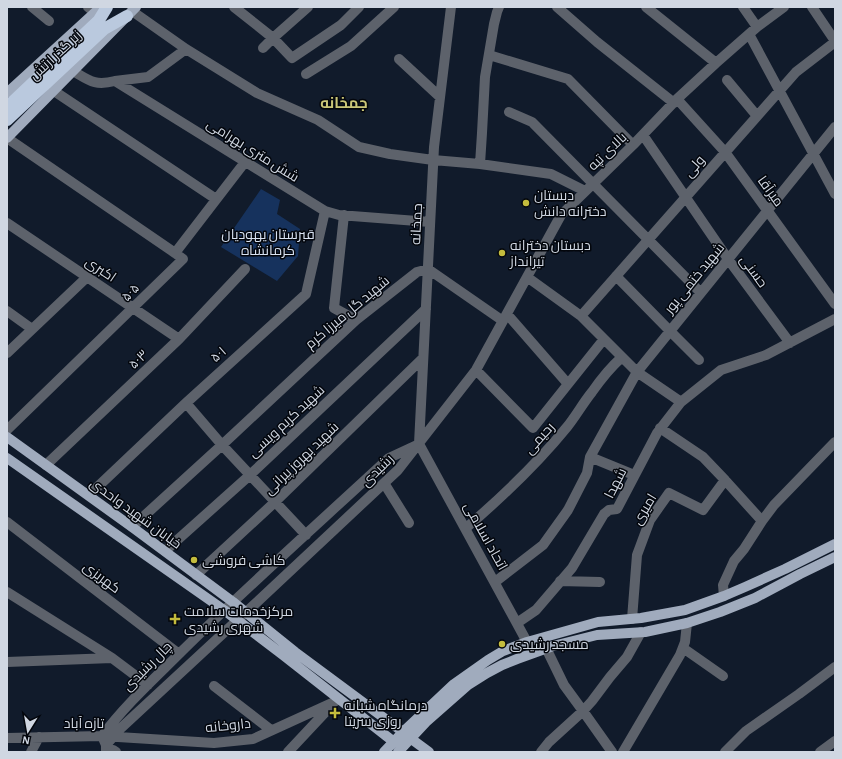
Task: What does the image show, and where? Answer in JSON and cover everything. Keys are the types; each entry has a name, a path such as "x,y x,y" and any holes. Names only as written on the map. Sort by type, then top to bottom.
{"highway":[{"name":"زیر گذر ارتش","path":"7,107 99,20 107,7"},
{"name":"زیر گذر ارتش","path":"7,120 104,30 132,11"}],"main road":[{"path":"7,93 95,9"},
{"path":"7,138 132,11"},
{"name":"خیابان شهید واحدی","path":"7,437 132,526 246,612 295,652 406,735"},
{"name":"خیابان شهید واحدی","path":"7,458 224,610 283,655 336,700 394,742"},
{"path":"398,752 406,735 454,684 475,668 503,651 528,642 598,622 641,618 686,610 724,596 785,569 835,544"},
{"path":"384,752 394,742 426,722 468,685 487,673 517,658 546,648 597,635 641,632 687,623 755,598 835,557"},
{"path":"724,596 728,608"},
{"path":"406,735 429,752"}],"street":[{"path":"32,7 49,21"},
{"path":"263,48 308,7"},
{"path":"238,8 273,38 292,58 341,25 359,7"},
{"path":"306,74 351,46 394,7"},
{"name":"جمخانه","path":"419,444 433,160 451,7"},
{"path":"480,164 485,77 494,24 499,7"},
{"name":"میرآقا","path":"557,7 597,42 675,101 726,152 835,304"},
{"path":"646,7 716,63"},
{"path":"743,7 758,27"},
{"name":"بالای تپه","path":"419,444 476,370 561,215 643,135 675,101 749,34 784,7"},
{"path":"812,7 835,42"},
{"path":"132,11 186,49 257,93 318,120 359,147 390,154 551,174 585,191"},
{"path":"749,34 835,194"},
{"name":"ولی","path":"581,316 796,72 835,42"},
{"path":"73,71 92,82 106,84 148,77 186,49"},
{"path":"489,55 568,79 633,145"},
{"path":"399,59 440,97"},
{"path":"727,80 758,116"},
{"name":"شش متری بهرامی","path":"115,82 325,211 339,215 430,222"},
{"path":"54,91 216,199"},
{"path":"509,112 532,122 701,293"},
{"name":"شهید ختمی پور","path":"495,582 543,545 568,510 587,473 590,457 637,372 835,127"},
{"name":"حسنی","path":"643,135 728,259 790,343"},
{"path":"7,138 175,254 245,162"},
{"name":"۵۰۱","path":"89,495 186,403 306,294 325,211"},
{"path":"344,215 334,308 356,320"},
{"name":"اکبری","path":"7,223 179,339"},
{"name":"۵۰۵","path":"7,430 183,259 175,254"},
{"name":"۵۰۳","path":"46,465 179,339 245,269"},
{"path":"428,269 505,317 568,384"},
{"name":"شهید گل میرزا کرم","path":"132,526 222,445 356,320 417,272 428,269"},
{"path":"616,276 699,360"},
{"path":"7,353 87,277"},
{"path":"527,277 581,316 637,372 681,402"},
{"name":"شهید کریم ویسی","path":"165,551 250,475 426,309"},
{"path":"7,311 32,329"},
{"path":"790,343 835,319"},
{"path":"476,370 533,428 604,339"},
{"name":"شهدا","path":"517,623 536,610 572,568 604,514 609,510 617,509 660,428 681,402 721,370 766,356 790,343"},
{"name":"رحیمی","path":"466,528 530,468 568,426 592,392 622,357"},
{"name":"شهید بهروز پیرانی","path":"196,575 275,502 423,358"},
{"path":"186,403 222,445 306,535"},
{"path":"660,428 703,457 762,521"},
{"path":"724,596 723,585 734,560 744,549 762,521 774,506 835,442"},
{"name":"اتحاد اسلامی","path":"419,444 528,642"},
{"name":"رشیدی","path":"246,612 384,484 398,470 419,444"},
{"name":"رشیدی","path":"233,602 390,458 419,444"},
{"path":"590,457 634,475"},
{"name":"امیری","path":"632,619 636,555 650,520 669,493 703,510 725,480"},
{"path":"384,484 409,523"},
{"name":"کهریزی","path":"7,522 179,654"},
{"path":"560,581 600,582"},
{"path":"7,592 112,658 148,684"},
{"path":"244,592 244,598 248,603 256,603"},
{"path":"7,601 20,600"},
{"name":"چال رشیدی","path":"107,747 113,722 148,684 233,602"},
{"name":"چال رشیدی","path":"113,737 120,728 246,612"},
{"path":"623,752 680,655 683,648 687,623"},
{"path":"206,627 213,627 216,629 218,631 219,638"},
{"path":"541,752 549,742 592,701 627,657 641,632"},
{"path":"546,648 564,685 583,711 607,750"},
{"path":"683,648 723,676"},
{"path":"7,662 112,658"},
{"path":"726,752 746,731 800,694 835,667"},
{"path":"214,686 271,730"},
{"path":"288,752 336,700"},
{"name":"داروخانه","path":"113,737 214,743 252,739 336,700"},
{"path":"31,752 39,737"},
{"name":"تازه آباد","path":"7,738 39,737 107,747 113,737"},
{"path":"820,752 835,741"}],"green space":[{"name":"قبرستان یهودیان کرمانشاه","path":"261,189 280,200 277,214 300,229 298,256 277,281 221,247"}],"place":[{"name":"دبستان دخترانه دانش","path":"526,203"},
{"name":"دبستان دخترانه تیرانداز","path":"502,253"},
{"name":"کاشی فروشی","path":"194,560"},
{"name":"مرکزخدمات سلامت شهری رشیدی","path":"175,619"},
{"name":"مسجد رشیدی","path":"502,644"},
{"name":"درمانگاه شبانه روزی سریتا","path":"335,713"}],"district":[{"name":"جمخانه","path":"344,103"}]}
